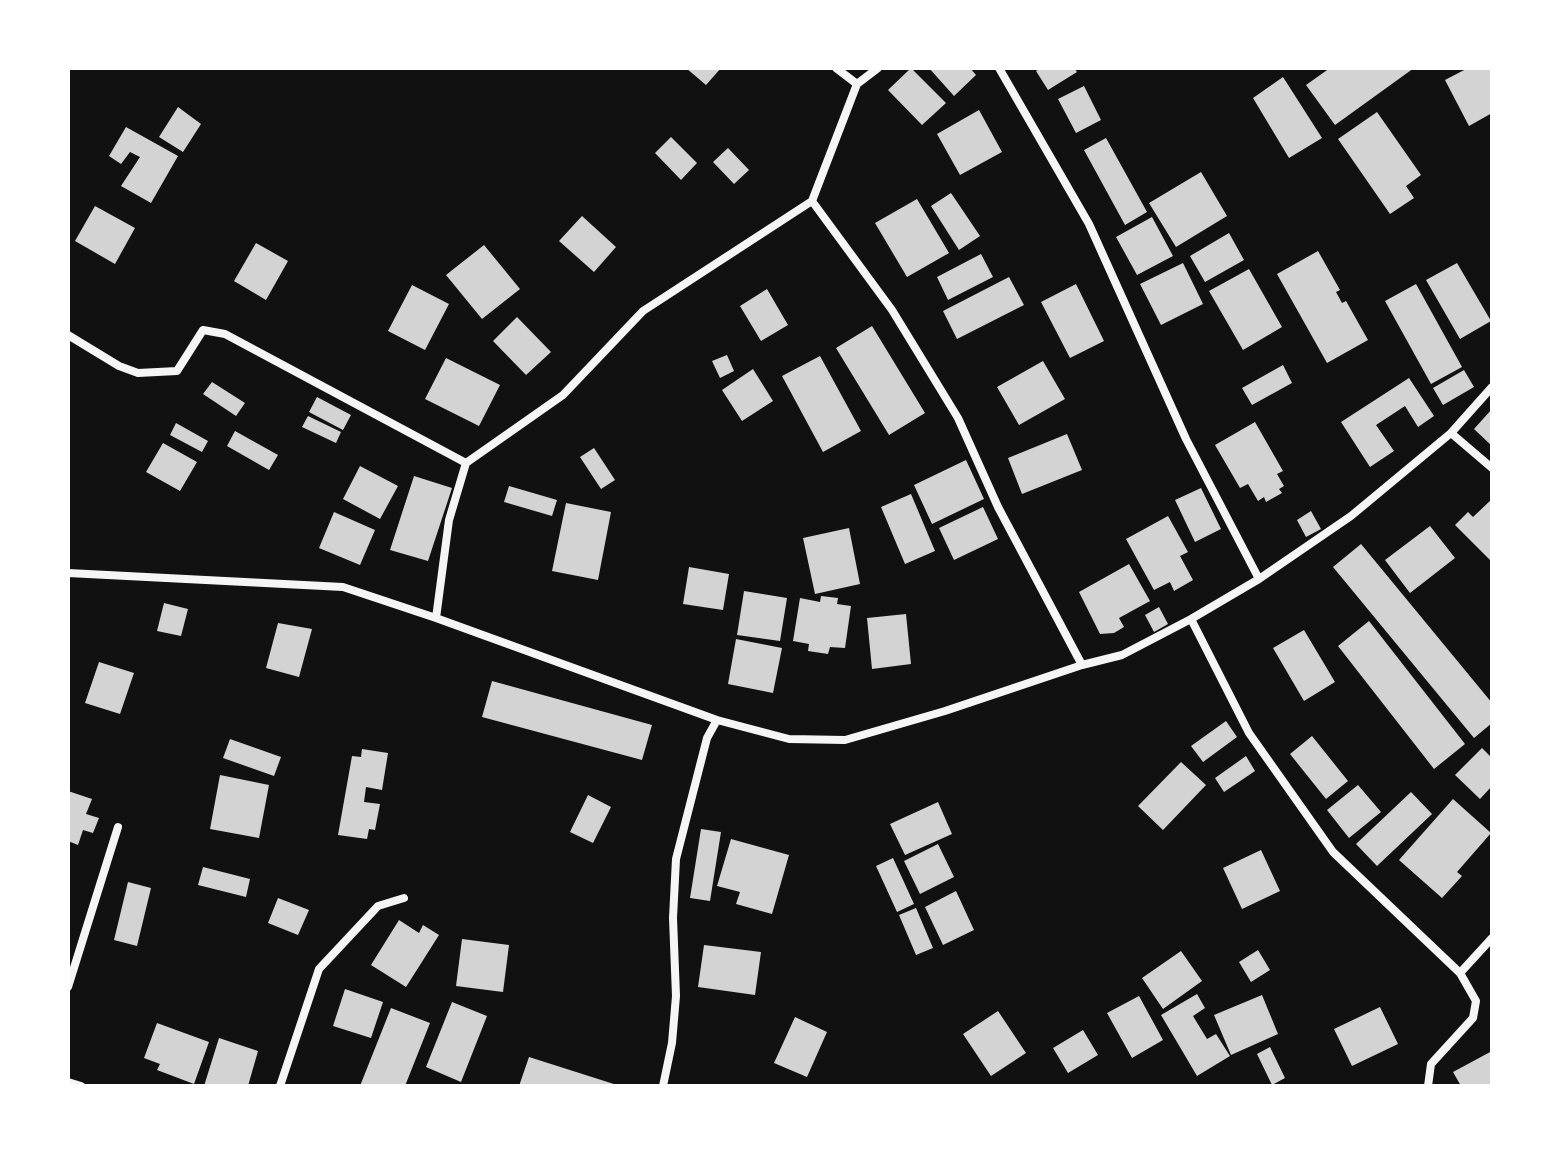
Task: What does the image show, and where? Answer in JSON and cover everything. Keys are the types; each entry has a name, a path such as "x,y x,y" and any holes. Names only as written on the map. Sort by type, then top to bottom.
{"street":[{"path":"836,68 857,84"},
{"path":"436,618 449,520 466,463 563,395 643,311 812,201 857,84 878,68"},
{"path":"999,68 1089,224 1186,439 1259,579"},
{"path":"812,201 892,310 958,418 998,507 1082,665"},
{"path":"68,335 119,366 138,373 177,371 203,330 225,334 466,463"},
{"path":"68,573 343,587 717,720 789,739 845,740 1122,655 1191,619 1259,579 1351,516 1451,433 1492,387"},
{"path":"1451,433 1492,468"},
{"path":"1191,619 1249,733 1333,852 1460,973 1476,1001 1473,1018 1431,1064 1428,1086"},
{"path":"663,1086 672,1043 676,996 673,918 676,859 707,738 717,720"},
{"path":"68,987 118,827"},
{"path":"280,1086 319,969 378,906 404,898"},
{"path":"1460,973 1492,938"},
{"path":"68,1082 81,1086"}],"building":[{"path":"686,68 721,68 706,85"},
{"path":"911,68 946,103 922,125 888,90"},
{"path":"929,68 970,68 976,75 954,96"},
{"path":"1041,68 1074,68 1077,72 1048,90 1036,71"},
{"path":"1330,68 1414,68 1335,125 1306,85"},
{"path":"1468,68 1492,68 1492,113 1469,126 1445,80"},
{"path":"1283,77 1322,138 1289,158 1253,98"},
{"path":"1084,86 1101,120 1076,133 1058,99"},
{"path":"178,107 201,124 183,152 159,137"},
{"path":"979,110 1002,152 960,175 937,134"},
{"path":"1377,112 1421,175 1406,186 1414,198 1390,214 1338,139"},
{"path":"126,127 178,156 151,203 121,186 140,157 130,152 121,164 109,156"},
{"path":"671,137 697,163 681,180 655,153"},
{"path":"1106,138 1147,212 1125,225 1084,150"},
{"path":"728,148 749,170 734,184 713,162"},
{"path":"1201,172 1227,216 1176,247 1149,203"},
{"path":"951,193 980,236 959,250 931,206"},
{"path":"917,199 949,253 907,277 875,223"},
{"path":"95,206 135,228 115,264 75,241"},
{"path":"582,216 616,247 594,272 559,241"},
{"path":"1152,217 1173,256 1137,275 1116,237"},
{"path":"1229,233 1244,260 1205,282 1190,256"},
{"path":"256,243 288,261 266,300 234,281"},
{"path":"484,245 520,289 482,319 446,275"},
{"path":"1318,251 1340,290 1336,292 1342,303 1346,301 1368,340 1327,363 1277,274"},
{"path":"981,254 993,277 948,300 937,277"},
{"path":"1183,263 1203,304 1161,325 1140,284"},
{"path":"1457,263 1491,321 1460,339 1426,280"},
{"path":"1249,269 1282,327 1243,350 1209,291"},
{"path":"1009,277 1024,305 957,339 943,311"},
{"path":"1076,284 1104,341 1070,358 1041,302"},
{"path":"1416,284 1462,367 1431,384 1385,301"},
{"path":"412,285 449,304 425,350 388,331"},
{"path":"767,289 788,325 761,341 740,306"},
{"path":"517,317 551,352 526,375 493,341"},
{"path":"872,326 925,413 889,435 836,348"},
{"path":"727,355 734,371 720,378 712,361"},
{"path":"820,356 861,431 823,452 782,376"},
{"path":"446,358 500,385 479,426 425,399"},
{"path":"1043,361 1065,399 1019,425 997,387"},
{"path":"1283,365 1292,383 1252,405 1242,388"},
{"path":"753,369 773,401 742,421 722,390"},
{"path":"1464,370 1474,387 1443,405 1433,388"},
{"path":"1409,378 1434,416 1418,427 1405,406 1376,425 1394,451 1370,467 1341,422"},
{"path":"212,382 245,403 236,416 203,394"},
{"path":"317,397 351,415 343,430 309,412"},
{"path":"1492,409 1492,446 1474,429"},
{"path":"308,416 341,432 336,443 302,427"},
{"path":"1255,422 1283,471 1277,474 1284,486 1279,489 1282,493 1266,502 1264,497 1258,501 1248,484 1240,488 1215,445"},
{"path":"176,423 208,441 202,452 170,435"},
{"path":"235,431 278,455 269,470 227,446"},
{"path":"1067,434 1082,470 1022,494 1008,458"},
{"path":"163,443 197,462 180,491 146,472"},
{"path":"594,448 615,480 601,489 580,457"},
{"path":"966,460 984,499 932,524 914,485"},
{"path":"360,466 398,486 380,519 343,499"},
{"path":"414,476 452,488 428,561 390,550"},
{"path":"509,486 557,500 552,516 504,502"},
{"path":"1201,488 1221,529 1195,542 1175,500"},
{"path":"911,494 935,551 905,564 881,507"},
{"path":"1492,499 1492,562 1455,525 1468,512 1473,517"},
{"path":"566,503 611,512 598,580 552,571"},
{"path":"983,507 998,539 954,560 939,528"},
{"path":"1311,511 1321,529 1306,537 1297,520"},
{"path":"334,512 375,530 360,565 319,548"},
{"path":"1168,516 1188,552 1180,556 1193,580 1174,591 1170,582 1154,590 1126,539"},
{"path":"1430,526 1455,558 1410,593 1385,560"},
{"path":"849,528 860,584 815,594 803,538"},
{"path":"1361,544 1492,703 1492,723 1474,738 1333,567"},
{"path":"1129,564 1150,601 1119,618 1124,627 1114,633 1100,634 1079,592"},
{"path":"689,567 729,574 723,610 683,604"},
{"path":"744,591 787,598 780,641 737,635"},
{"path":"821,596 838,598 837,604 851,606 845,648 830,647 828,654 808,651 809,644 793,641 800,598 820,602"},
{"path":"164,603 188,609 181,636 157,631"},
{"path":"1159,607 1168,624 1154,632 1145,615"},
{"path":"906,614 911,664 872,669 867,618"},
{"path":"1369,621 1465,744 1434,769 1338,646"},
{"path":"278,623 312,629 299,677 266,668"},
{"path":"1304,630 1335,682 1304,701 1273,648"},
{"path":"736,639 782,648 773,693 728,684"},
{"path":"99,662 134,673 120,714 85,703"},
{"path":"492,681 652,725 642,760 482,717"},
{"path":"1226,721 1237,737 1203,762 1191,746"},
{"path":"1312,736 1348,781 1326,799 1290,754"},
{"path":"230,739 281,757 274,776 223,758"},
{"path":"1482,748 1492,758 1492,786 1480,799 1455,775"},
{"path":"362,749 388,753 382,790 366,787 364,802 380,804 375,830 369,829 367,839 338,835 352,756 361,757"},
{"path":"1246,756 1255,771 1224,792 1215,778"},
{"path":"1181,762 1206,785 1163,830 1138,806"},
{"path":"220,775 269,785 259,838 210,829"},
{"path":"1358,785 1381,812 1349,838 1327,810"},
{"path":"68,791 92,799 86,814 99,818 93,833 83,830 78,845 68,841"},
{"path":"1411,792 1432,814 1377,866 1356,844"},
{"path":"588,795 611,807 593,843 570,832"},
{"path":"1453,799 1491,833 1457,872 1462,876 1442,898 1399,860"},
{"path":"938,802 952,834 905,855 890,824"},
{"path":"701,829 721,832 710,901 690,898"},
{"path":"731,839 789,855 772,914 736,904 740,892 717,886"},
{"path":"938,844 954,877 920,894 904,861"},
{"path":"1261,850 1280,891 1242,909 1223,868"},
{"path":"893,858 914,904 897,912 876,866"},
{"path":"203,867 250,879 246,897 198,885"},
{"path":"128,882 151,888 137,946 114,940"},
{"path":"956,891 974,930 943,945 925,907"},
{"path":"278,898 309,910 298,935 268,923"},
{"path":"916,908 933,948 916,955 899,915"},
{"path":"399,920 419,933 423,925 439,935 406,987 371,965"},
{"path":"462,939 509,945 503,992 456,986"},
{"path":"704,945 761,952 755,995 698,987"},
{"path":"1258,950 1270,970 1251,982 1239,962"},
{"path":"1181,951 1202,981 1163,1009 1142,978"},
{"path":"345,989 383,1002 371,1038 333,1026"},
{"path":"1197,994 1205,1008 1193,1016 1207,1039 1216,1034 1230,1056 1197,1076 1161,1015"},
{"path":"1262,995 1278,1034 1231,1055 1214,1015"},
{"path":"1139,996 1163,1040 1132,1058 1107,1013"},
{"path":"452,1002 487,1016 461,1082 426,1067"},
{"path":"1380,1007 1398,1044 1352,1066 1334,1029"},
{"path":"391,1008 430,1023 405,1086 360,1086"},
{"path":"998,1011 1026,1053 991,1076 963,1034"},
{"path":"795,1017 827,1032 807,1077 774,1063"},
{"path":"157,1023 209,1042 194,1084 157,1070 160,1064 144,1058"},
{"path":"1083,1030 1098,1055 1068,1073 1053,1048"},
{"path":"219,1038 258,1051 248,1086 204,1086"},
{"path":"1270,1047 1285,1078 1272,1085 1257,1054"},
{"path":"1492,1051 1492,1086 1461,1086 1453,1072"},
{"path":"529,1057 617,1085 519,1086"}]}
